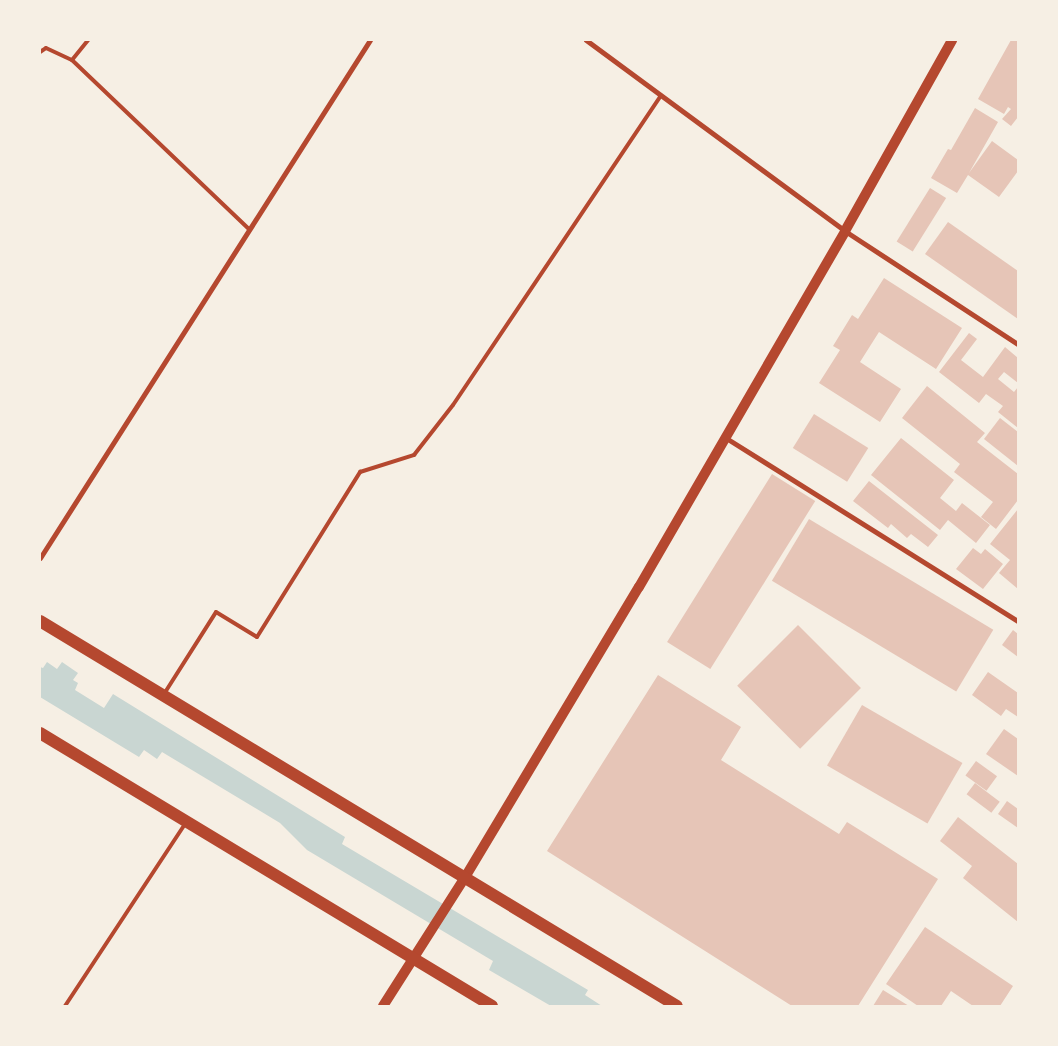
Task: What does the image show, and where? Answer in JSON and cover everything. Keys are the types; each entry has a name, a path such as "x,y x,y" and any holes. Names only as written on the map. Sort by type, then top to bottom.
{"main road":[{"path":"383,1006 453,893 464,879 726,438 952,40"},
{"path":"40,621 677,1006"},
{"path":"40,733 492,1006"}],"street":[{"path":"40,558 370,40"},
{"path":"586,40 845,231 1018,344"},
{"path":"726,438 1018,622"}],"lane":[{"path":"72,60 88,40"},
{"path":"40,52 46,48 72,60 249,229"},
{"path":"163,697 216,612 257,637 360,472 414,455 458,397 661,95"},
{"path":"65,1006 186,822"}],"shaded area":[{"path":"47,662 57,669 62,662 78,673 73,680 78,683 75,690 104,708 113,694 345,837 342,844 588,990 585,995 602,1006 551,1006 489,970 493,961 307,850 280,823 162,752 157,759 144,750 139,757 40,697 40,667 43,668"}],"building":[{"path":"1011,40 1018,41 1018,117 1011,126 1002,119 1011,109 1008,107 1004,114 978,99"},
{"path":"975,108 998,122 969,173 992,141 1018,160 1018,171 999,197 968,175 957,193 931,178 948,149 951,150"},
{"path":"930,188 946,198 913,251 897,241"},
{"path":"948,222 1018,271 1018,319 925,254"},
{"path":"884,278 962,328 936,369 879,332 860,362 901,389 880,422 819,383 840,350 833,346 852,315 858,319"},
{"path":"969,333 977,339 961,360 983,377 1005,347 1018,358 1018,383 1004,372 998,379 1014,392 1018,387 1018,428 998,412 1003,406 986,394 979,403 939,372"},
{"path":"927,386 985,433 977,442 1018,474 1018,500 996,529 981,517 993,502 954,472 960,464 902,418"},
{"path":"814,414 868,448 847,482 793,448"},
{"path":"1000,418 1018,432 1018,466 984,439"},
{"path":"901,438 954,480 940,498 956,511 962,503 990,525 976,543 948,520 940,530 871,475"},
{"path":"772,474 815,501 710,669 667,642"},
{"path":"869,481 938,535 928,547 911,534 907,538 891,524 888,528 853,501"},
{"path":"1018,509 1018,589 999,573 1010,560 990,544"},
{"path":"809,519 993,630 956,691 772,581"},
{"path":"973,548 981,554 985,549 1003,564 983,589 956,569"},
{"path":"798,625 861,688 800,749 737,686"},
{"path":"1013,630 1018,634 1018,657 1002,645"},
{"path":"988,672 1018,693 1018,717 1006,709 1001,716 972,695"},
{"path":"658,675 741,727 721,760 839,834 847,822 938,879 858,1006 792,1006 547,851"},
{"path":"862,705 962,763 927,824 827,766"},
{"path":"1004,729 1018,739 1018,776 986,754"},
{"path":"976,761 997,776 986,791 965,776"},
{"path":"975,783 1000,802 991,813 967,794"},
{"path":"1007,801 1018,809 1018,828 998,814"},
{"path":"958,817 1018,864 1018,922 963,878 972,866 940,841"},
{"path":"925,927 1013,986 1000,1006 973,1006 951,991 941,1006 918,1006 886,984"},
{"path":"883,990 909,1006 873,1006"}]}
